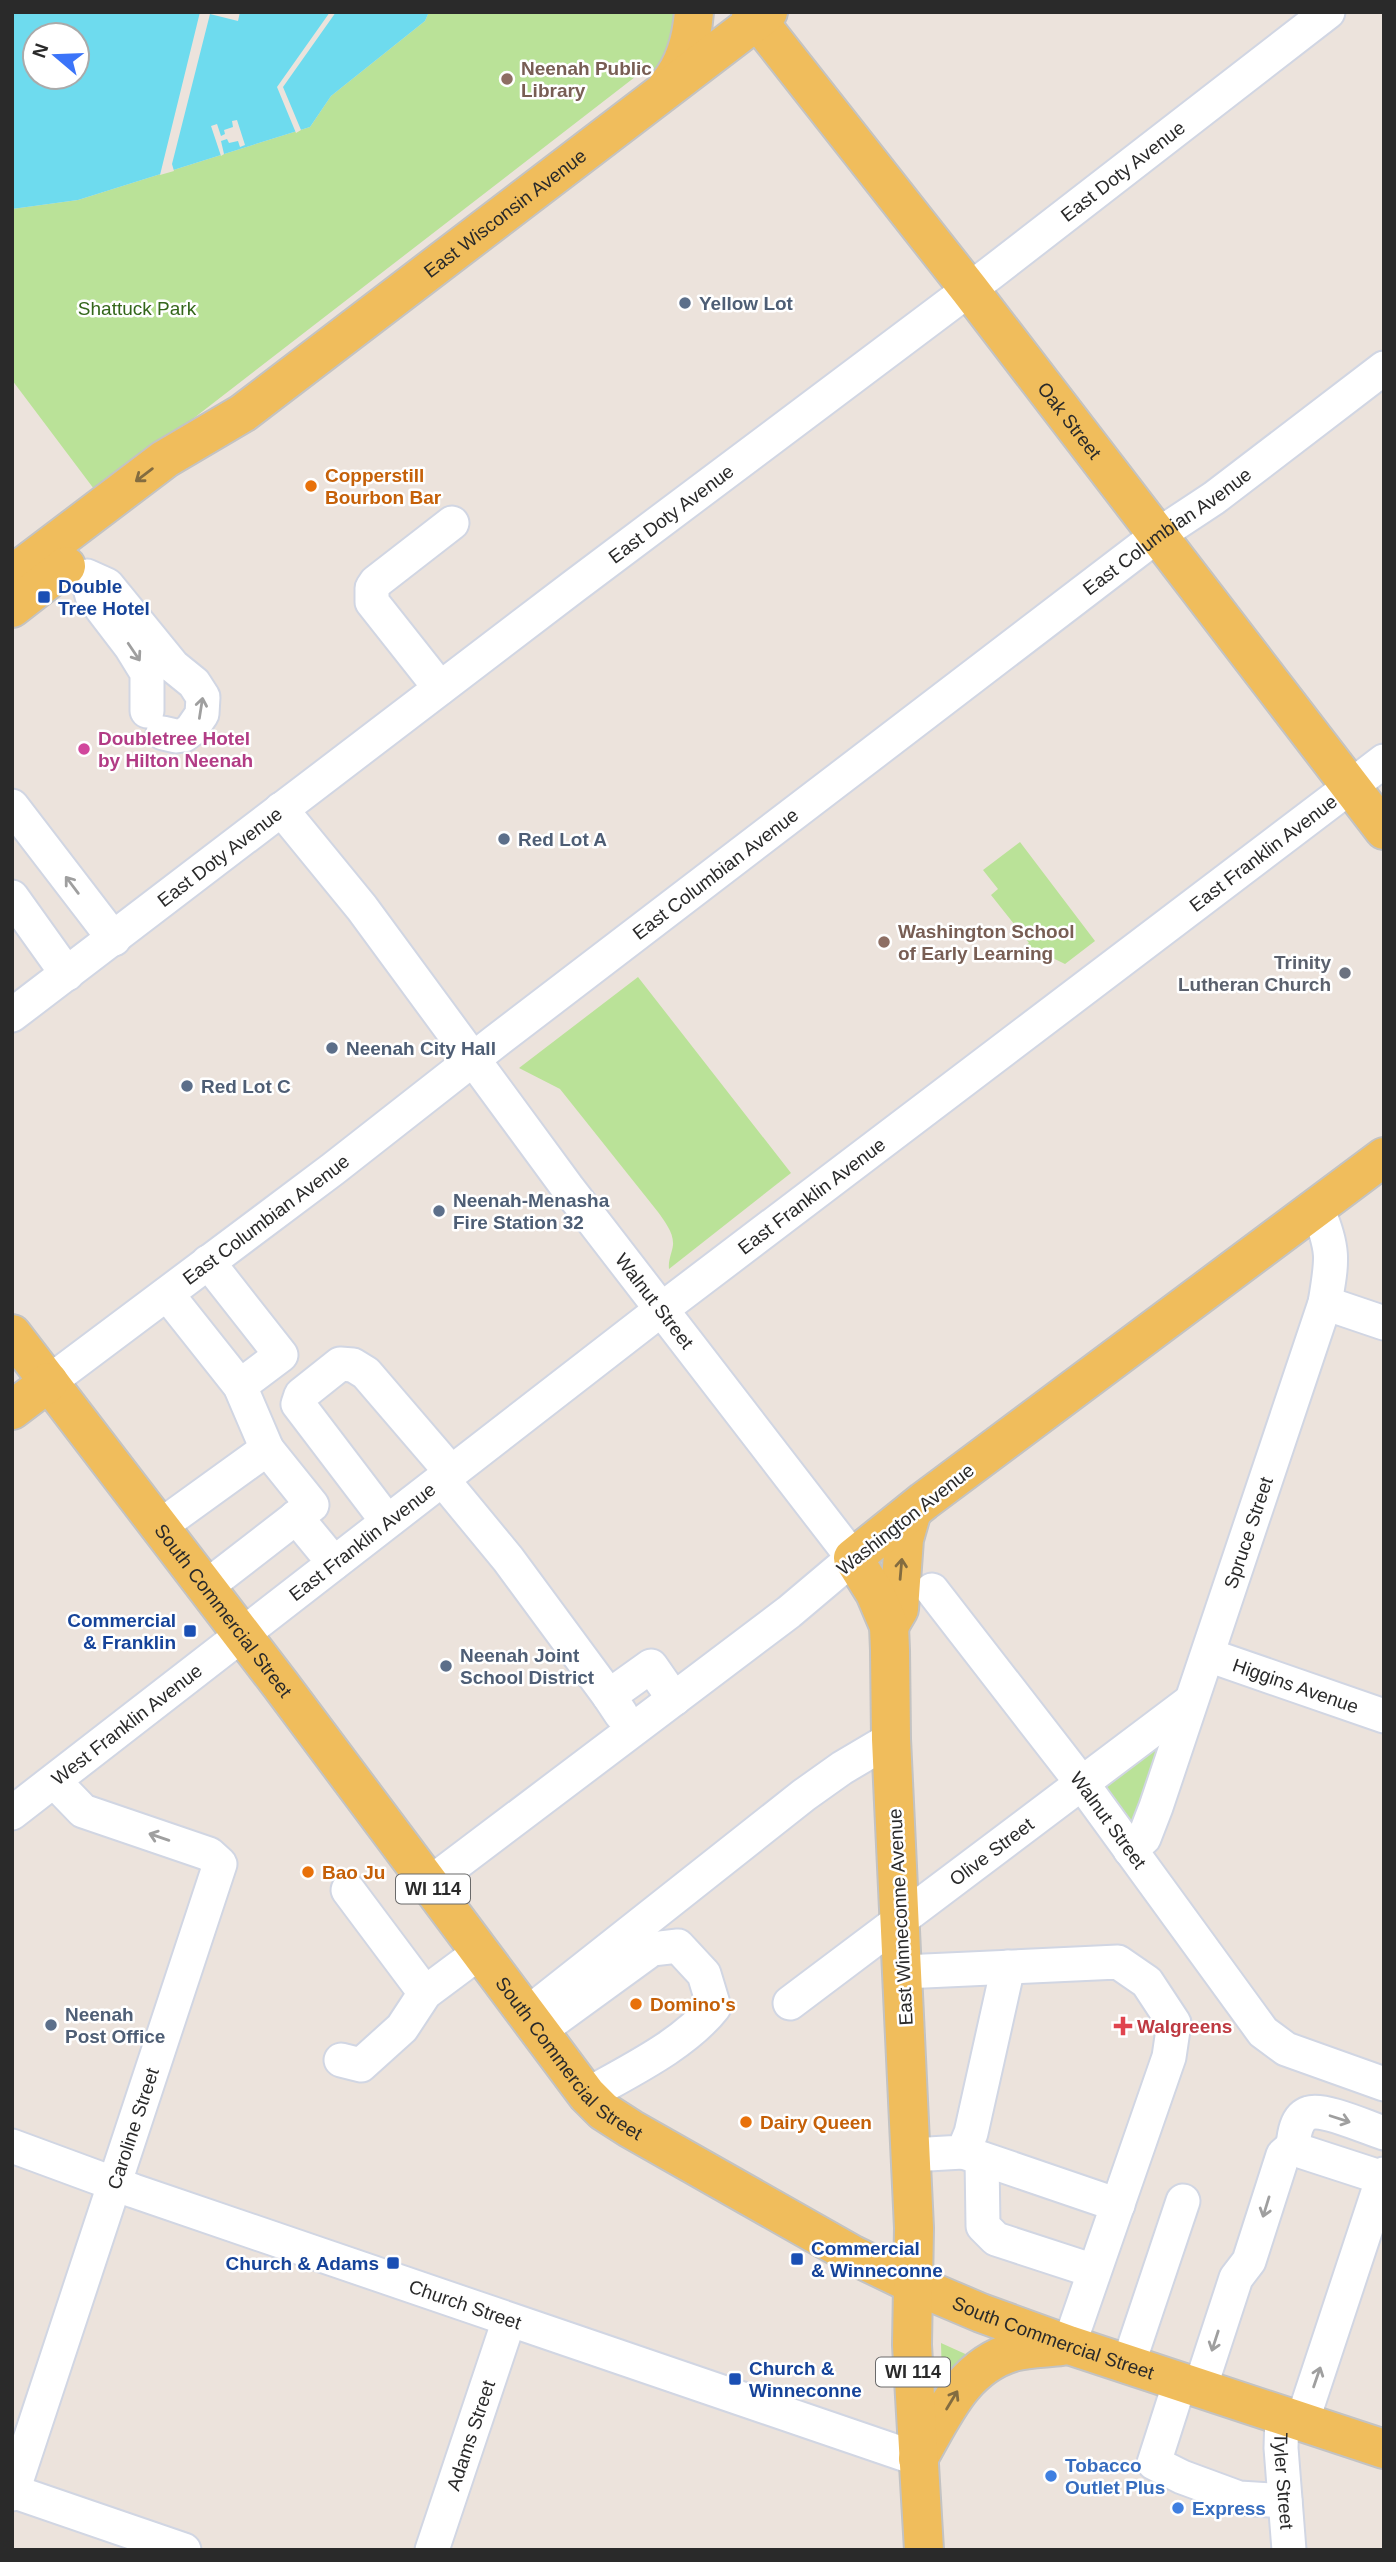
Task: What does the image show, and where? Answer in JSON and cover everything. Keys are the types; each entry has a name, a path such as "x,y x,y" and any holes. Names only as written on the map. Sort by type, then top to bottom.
{"main road":[{"path":"659,96 674,77 685,56 694,12"},
{"name":"East Wisconsin Avenue","path":"12,608 178,480 208,454 243,413 659,96 759,15"},
{"name":"Oak Street","path":"759,15 1384,830"},
{"name":"East Wisconsin Avenue","path":"12,575 73,559"},
{"name":"Washington Avenue","path":"853,1558 1384,1157"},
{"name":"South Commercial Street","path":"12,1334 242,1634 587,2095 603,2111 853,2255 981,2314 1384,2449"},
{"path":"12,1410 49,1382"},
{"path":"889,1626 899,1609 904,1539 912,1511"},
{"name":"East Winneconne Avenue","path":"853,1558 875,1593 889,1626 891,1739 915,2285"},
{"name":"WI 114","path":"915,2285 912,2346 924,2550"},
{"path":"918,2459 953,2397 978,2370 999,2357 1016,2352 1069,2345"}],"street":[{"name":"East Doty Avenue","path":"12,1015 969,289 1328,12"},
{"name":"East Columbian Avenue","path":"49,1382 326,1174 1158,535 1214,498 1384,368"},
{"path":"440,688 372,602 371,594 376,582 452,523"},
{"path":"73,559 107,585 173,666 200,690 204,705 197,724 184,735 170,735 155,722 147,673 93,596 73,559"},
{"name":"East Franklin Avenue","path":"242,1634 662,1309 1384,761"},
{"path":"12,806 23,842 114,939"},
{"name":"Walnut Street","path":"281,809 362,908 559,1177 853,1558"},
{"path":"12,897 67,974"},
{"name":"Spruce Street","path":"1130,1850 1144,1838 1325,1303 1332,1260 1331,1242 1317,1207"},
{"path":"208,1262 281,1355 240,1386"},
{"path":"167,1294 240,1386 267,1449 312,1505 206,1587"},
{"path":"1325,1303 1384,1323"},
{"path":"387,1521 298,1404 301,1395 340,1364 353,1365 366,1373 447,1475 609,1696 631,1731"},
{"path":"159,1527 267,1449"},
{"path":"296,1517 334,1563"},
{"name":"Washington Avenue","path":"429,1884 789,1612 853,1558"},
{"name":"Walnut Street","path":"932,1590 1081,1782 1263,2032 1286,2049 1384,2084"},
{"name":"West Franklin Avenue","path":"12,1813 242,1634"},
{"name":"Higgins Avenue","path":"1208,1655 1384,1716"},
{"path":"609,1696 651,1666 674,1699"},
{"name":"Olive Street","path":"790,2003 1191,1701"},
{"path":"533,2023 804,1795 842,1768 891,1739"},
{"name":"Caroline Street","path":"12,2492 220,1864 209,1854 83,1811 54,1780"},
{"path":"348,1890 425,1993"},
{"path":"533,2023 652,1950 678,1946 704,1974 714,2007 700,2025 632,2070 587,2095"},
{"path":"341,2060 361,2065 402,2028 425,1993 480,1952"},
{"path":"903,1972 1118,1962 1147,1982 1174,2023 1168,2057 1069,2345"},
{"path":"1008,1967 971,2133 983,2226 996,2239 1094,2271"},
{"path":"1285,2501 1239,2498 1182,2477 1154,2463 1236,2278 1249,2261 1283,2155 1293,2146 1295,2131 1301,2119 1310,2112 1324,2114 1384,2133"},
{"name":"Church Street","path":"12,2146 509,2320 918,2459"},
{"path":"1293,2146 1303,2152 1383,2176"},
{"path":"911,2155 972,2156 1118,2205"},
{"name":"Tyler Street","path":"1289,2550 1281,2448 1292,2418 1333,2333 1383,2176"},
{"path":"1128,2365 1183,2201"},
{"name":"Adams Street","path":"432,2550 509,2320"},
{"path":"12,2492 184,2550"}],"green space":[{"name":"Shattuck Park","path":"429,12 675,12 681,30 656,74 642,73 635,77 97,493 12,380 12,209 78,200 310,127 331,96 425,21"},
{"path":"1020,842 1095,941 1065,964 1026,945 1029,943 991,895 998,889 983,870"},
{"path":"638,977 791,1173 669,1269 673,1241 658,1212 560,1089 519,1068"},
{"path":"1157,1746 1159,1748 1134,1822 1131,1824 1102,1785"},
{"path":"941,2343 972,2357 942,2382"}],"water":[{"path":"12,12 429,12 425,21 331,96 310,127 78,200 12,209"}],"pier":[{"path":"200,12 240,12 238,21 210,14 172,164 174,171 160,175"},
{"path":"330,12 336,12 283,87 301,130 296,133 277,87"},
{"path":"237,120 245,145 240,147 238,141 229,143 227,139 221,141 224,154 221,156 211,126 217,124 221,136 225,134 224,130 233,127 232,121"}],"place":[{"name":"Neenah Public Library","path":"507,79"},
{"name":"Yellow Lot","path":"685,303"},
{"name":"Copperstill Bourbon Bar","path":"311,486"},
{"name":"Double Tree Hotel","path":"44,597"},
{"name":"Doubletree Hotel by Hilton Neenah","path":"84,749"},
{"name":"Red Lot A","path":"504,839"},
{"name":"Washington School of Early Learning","path":"884,942"},
{"name":"Trinity Lutheran Church","path":"1345,973"},
{"name":"Neenah City Hall","path":"332,1048"},
{"name":"Red Lot C","path":"187,1086"},
{"name":"Neenah-Menasha Fire Station 32","path":"439,1211"},
{"name":"Commercial & Franklin","path":"190,1631"},
{"name":"Neenah Joint School District","path":"446,1666"},
{"name":"Bao Ju","path":"308,1872"},
{"name":"Domino's","path":"636,2004"},
{"name":"Neenah Post Office","path":"51,2025"},
{"name":"Walgreens","path":"1123,2026"},
{"name":"Dairy Queen","path":"746,2122"},
{"name":"Commercial & Winneconne","path":"797,2259"},
{"name":"Church & Adams","path":"393,2263"},
{"name":"Church & Winneconne","path":"735,2379"},
{"name":"Tobacco Outlet Plus","path":"1051,2476"},
{"name":"Express","path":"1178,2508"}]}
